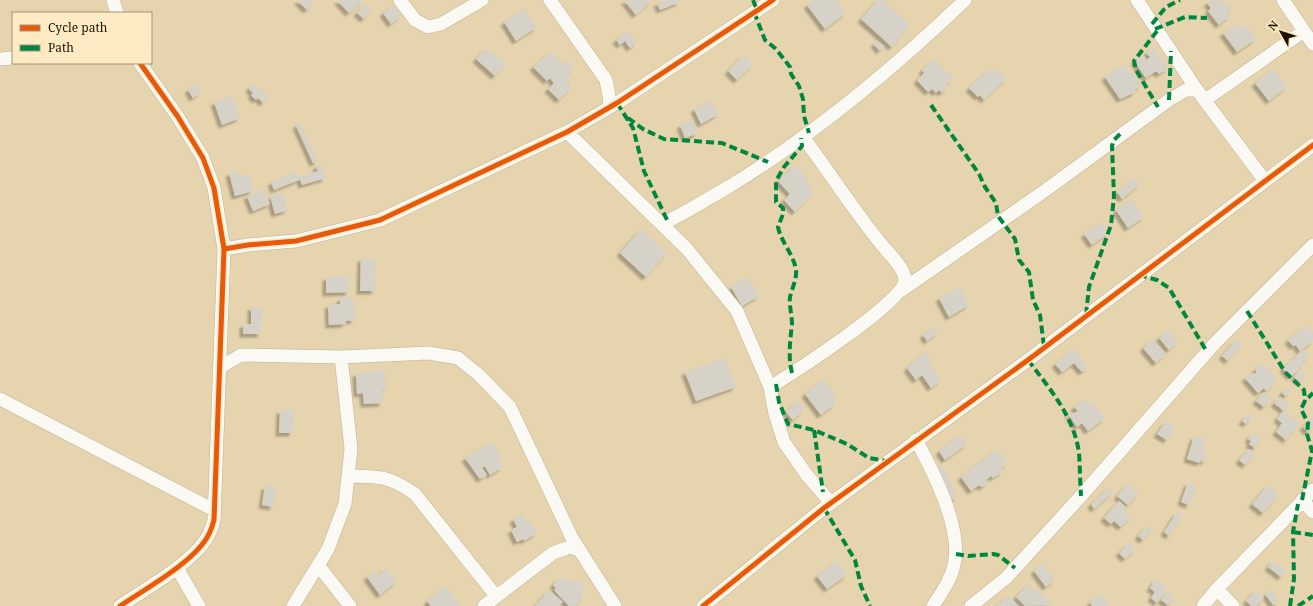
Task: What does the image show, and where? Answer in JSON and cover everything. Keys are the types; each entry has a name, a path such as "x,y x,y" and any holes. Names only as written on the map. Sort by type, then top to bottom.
{"street":[{"path":"113,0 117,12"},
{"path":"400,0 415,20 428,27 441,24 482,0"},
{"path":"224,249 248,245 296,241 380,220 567,132 610,107 773,0"},
{"path":"662,224 682,216 761,167 803,137 864,89 965,0"},
{"path":"1137,0 1201,95 1265,181"},
{"path":"1284,0 1313,44"},
{"path":"556,2 606,80 610,107"},
{"path":"1201,95 1304,31"},
{"path":"0,59 12,58"},
{"path":"120,606 177,568 209,535 214,520 224,249 214,188 203,158 178,117 141,64"},
{"path":"770,387 813,360 863,323 902,290 1043,192 1122,132 1169,100 1186,90 1201,95"},
{"path":"567,132 687,249 737,311 770,387 775,414 784,442 806,474 831,503"},
{"path":"803,137 874,235 903,272 905,280 902,290"},
{"path":"703,606 831,503 1028,360 1313,145"},
{"path":"971,606 1006,578 1215,343 1313,245"},
{"path":"220,344 241,355 341,357 429,353 458,358 479,375 510,407 579,550 609,594 615,606"},
{"path":"219,368 241,355"},
{"path":"293,606 328,549 345,504 351,448 341,357"},
{"path":"0,399 214,510"},
{"path":"916,440 930,465 945,501 955,538 956,554 950,579 933,606"},
{"path":"348,476 385,477 400,483 415,494 496,596"},
{"path":"1203,606 1217,589 1313,490"},
{"path":"1302,500 1313,512"},
{"path":"484,606 553,553 563,539 565,523"},
{"path":"553,553 570,547 579,550"},
{"path":"318,565 350,606"},
{"path":"177,568 199,606"},
{"path":"1217,589 1234,606"}],"building":[{"path":"297,0 309,0 313,4 307,10"},
{"path":"337,0 363,0 349,13"},
{"path":"624,0 652,0 636,15"},
{"path":"666,0 679,0 680,2 660,10 657,3"},
{"path":"814,0 836,0 846,13 825,29 807,5"},
{"path":"878,0 882,0 910,25 892,47 861,19"},
{"path":"1211,0 1220,0 1224,5 1227,2 1232,9 1227,12 1230,16 1219,25 1208,11 1211,8 1207,3"},
{"path":"365,4 372,10 364,19 357,13"},
{"path":"393,5 401,16 391,24 383,13"},
{"path":"525,8 537,27 516,41 504,22"},
{"path":"1238,23 1242,28 1246,25 1256,39 1237,52 1223,33"},
{"path":"627,31 637,43 630,48 625,41 620,45 616,40"},
{"path":"877,41 884,46 880,51 874,44"},
{"path":"1154,47 1168,68 1159,74 1156,71 1146,78 1134,61 1143,55 1147,60 1150,57 1146,53"},
{"path":"485,49 492,54 493,52 506,64 495,76 476,59"},
{"path":"550,52 563,65 567,61 574,68 568,73 572,78 566,83 571,88 559,100 548,89 554,83 550,78 547,81 533,67"},
{"path":"744,55 753,64 737,80 728,71"},
{"path":"934,59 953,79 946,85 948,87 942,93 939,90 936,93 932,89 928,92 917,80 924,73 922,70"},
{"path":"1124,64 1129,73 1131,71 1141,86 1135,89 1136,92 1120,99 1105,77"},
{"path":"995,68 1006,79 984,100 980,95 978,97 969,88 989,70 991,72"},
{"path":"1273,69 1287,87 1269,101 1255,83"},
{"path":"196,84 201,92 193,98 188,90"},
{"path":"253,84 268,97 263,103 258,98 256,100 251,95 253,93 249,89"},
{"path":"232,96 240,118 222,125 214,102"},
{"path":"711,100 719,114 701,124 694,109"},
{"path":"693,120 698,133 685,138 680,125"},
{"path":"300,123 318,161 313,163 296,125"},
{"path":"321,164 326,178 302,185 299,177 318,171 316,166"},
{"path":"795,165 807,178 805,180 812,187 809,189 813,193 795,212 784,200 790,194 778,181"},
{"path":"238,171 239,177 249,174 253,191 235,196 229,173"},
{"path":"296,172 299,180 274,190 271,182"},
{"path":"1135,178 1140,184 1122,199 1117,192"},
{"path":"264,189 270,204 253,211 247,196"},
{"path":"283,193 288,210 275,214 270,196"},
{"path":"1132,199 1144,217 1128,228 1116,210"},
{"path":"1101,222 1109,233 1092,245 1084,234"},
{"path":"641,229 667,253 646,277 620,253"},
{"path":"361,258 376,259 375,291 360,291"},
{"path":"349,276 349,292 326,293 326,277"},
{"path":"748,277 759,296 742,306 731,287"},
{"path":"959,287 969,305 949,317 939,298"},
{"path":"353,297 355,320 346,321 346,324 329,325 328,305 340,304 340,298"},
{"path":"251,307 262,307 261,334 243,334 243,324 251,324"},
{"path":"1308,325 1313,333 1313,341 1300,351 1296,345 1293,346 1288,340"},
{"path":"934,327 938,332 927,341 923,335"},
{"path":"1168,330 1178,342 1169,350 1159,338"},
{"path":"1153,339 1166,354 1156,363 1143,348"},
{"path":"1236,340 1242,344 1228,361 1222,356"},
{"path":"1073,349 1088,367 1082,372 1074,363 1062,372 1055,364"},
{"path":"1303,350 1309,355 1302,362 1304,364 1290,377 1283,368"},
{"path":"925,352 931,360 928,362 941,380 931,388 922,375 916,380 907,368"},
{"path":"725,358 736,387 696,401 685,372"},
{"path":"1261,364 1264,368 1266,366 1277,378 1273,381 1275,383 1266,391 1264,388 1258,393 1245,378 1254,373 1255,374 1257,372 1255,370"},
{"path":"385,370 386,389 382,389 383,403 364,404 363,393 357,394 356,373"},
{"path":"1299,371 1305,376 1300,382 1294,377"},
{"path":"823,379 836,395 832,398 836,403 821,415 805,394"},
{"path":"1286,388 1290,391 1286,396 1282,393"},
{"path":"1264,392 1271,399 1264,407 1256,401"},
{"path":"1280,397 1289,405 1284,411 1274,403"},
{"path":"1083,400 1086,404 1091,401 1105,418 1088,431 1082,423 1077,427 1069,415 1078,411 1074,407"},
{"path":"798,401 805,409 793,420 786,412"},
{"path":"280,410 294,410 293,433 279,433"},
{"path":"1283,411 1299,424 1286,440 1276,432 1282,423 1277,419"},
{"path":"1248,414 1252,418 1246,424 1242,421"},
{"path":"1313,416 1313,427 1308,432 1303,427"},
{"path":"1166,421 1175,427 1167,440 1157,434"},
{"path":"1253,433 1261,439 1255,448 1249,444 1251,441 1248,439"},
{"path":"960,435 967,444 945,460 939,451"},
{"path":"1194,436 1206,440 1203,453 1207,454 1205,462 1201,460 1200,463 1187,459"},
{"path":"493,442 501,457 498,459 503,467 490,475 485,466 482,468 487,475 480,479 465,458"},
{"path":"997,449 1008,463 1001,468 1003,471 993,478 991,476 986,480 988,483 982,487 979,485 971,491 961,477"},
{"path":"1249,449 1255,454 1245,465 1239,460"},
{"path":"941,465 944,472 946,471 957,497 948,501 934,467"},
{"path":"1188,482 1196,485 1189,505 1181,502"},
{"path":"1128,484 1139,493 1128,505 1117,496"},
{"path":"1268,485 1279,495 1263,513 1252,504"},
{"path":"265,486 277,488 273,507 262,505"},
{"path":"1109,488 1113,492 1094,509 1091,504"},
{"path":"1119,501 1126,507 1123,510 1131,517 1121,527 1114,521 1111,524 1104,518"},
{"path":"1177,512 1183,515 1169,536 1164,532"},
{"path":"523,514 527,523 531,521 537,533 524,541 523,539 517,542 511,530 517,527 513,519"},
{"path":"1147,526 1152,530 1143,540 1138,536"},
{"path":"1129,543 1135,549 1125,559 1119,553"},
{"path":"837,561 847,575 827,589 817,576"},
{"path":"1273,561 1286,570 1281,577 1268,567"},
{"path":"1042,564 1055,580 1046,587 1034,571"},
{"path":"386,568 397,581 380,595 367,577 374,571 378,576"},
{"path":"560,577 565,581 568,577 574,583 577,579 585,586 581,590 584,592 581,596 583,597 575,606 569,606 554,590 556,588 553,585"},
{"path":"1156,579 1167,588 1157,603 1151,598 1155,592 1150,588"},
{"path":"1029,584 1035,591 1037,589 1053,605 1025,606 1016,597"},
{"path":"446,586 461,606 431,606 427,601"},
{"path":"549,590 563,602 559,606 535,606"},
{"path":"1256,590 1264,598 1256,606 1251,606 1246,601"},
{"path":"1271,590 1279,601 1273,605 1265,594"},
{"path":"1168,592 1175,597 1168,605 1161,600"},
{"path":"1102,594 1110,606 1092,606 1090,602"},
{"path":"1009,595 1018,606 996,606"}],"marked path":[{"path":"753,0 757,10"},
{"path":"1152,24 1166,7 1180,0"},
{"path":"754,12 765,40 776,49 790,67 791,74 799,86 803,99 804,116 809,133"},
{"path":"1155,29 1185,17 1207,18"},
{"path":"1157,31 1134,61 1136,70 1158,107"},
{"path":"1169,100 1171,51"},
{"path":"617,103 633,128 644,171 668,222"},
{"path":"931,105 979,174 985,187 996,203 998,216 1015,239 1019,260 1029,272 1033,300 1040,315 1044,346"},
{"path":"628,118 643,129 664,139 722,143 768,162"},
{"path":"1086,315 1089,287 1111,225 1114,196 1112,146 1114,140 1122,132"},
{"path":"792,373 790,355 792,324 790,297 796,270 793,259 778,227 783,214 783,208 776,202 776,181 784,167 802,146 801,138"},
{"path":"1139,275 1157,280 1169,288 1207,352"},
{"path":"1247,311 1285,372 1304,390 1305,401"},
{"path":"1028,360 1060,403 1072,427 1079,453 1081,496"},
{"path":"776,384 779,402 788,424 814,430 847,444 869,458 887,461"},
{"path":"1302,500 1312,451 1307,434 1308,423 1301,409 1305,401 1313,393"},
{"path":"814,430 823,492"},
{"path":"1290,606 1294,579 1293,532 1298,504"},
{"path":"824,508 855,560 861,586 870,606"},
{"path":"1293,532 1313,535"},
{"path":"956,554 968,556 998,555 1015,568"},
{"path":"1298,606 1313,596"}],"cycle path":[{"path":"224,249 248,245 296,241 380,220 567,132 617,103 773,0"},
{"path":"120,606 169,574 193,554 209,534 214,520 224,249 214,188 203,158 178,117 141,64"},
{"path":"703,606 824,508 1028,360 1313,145"}]}
